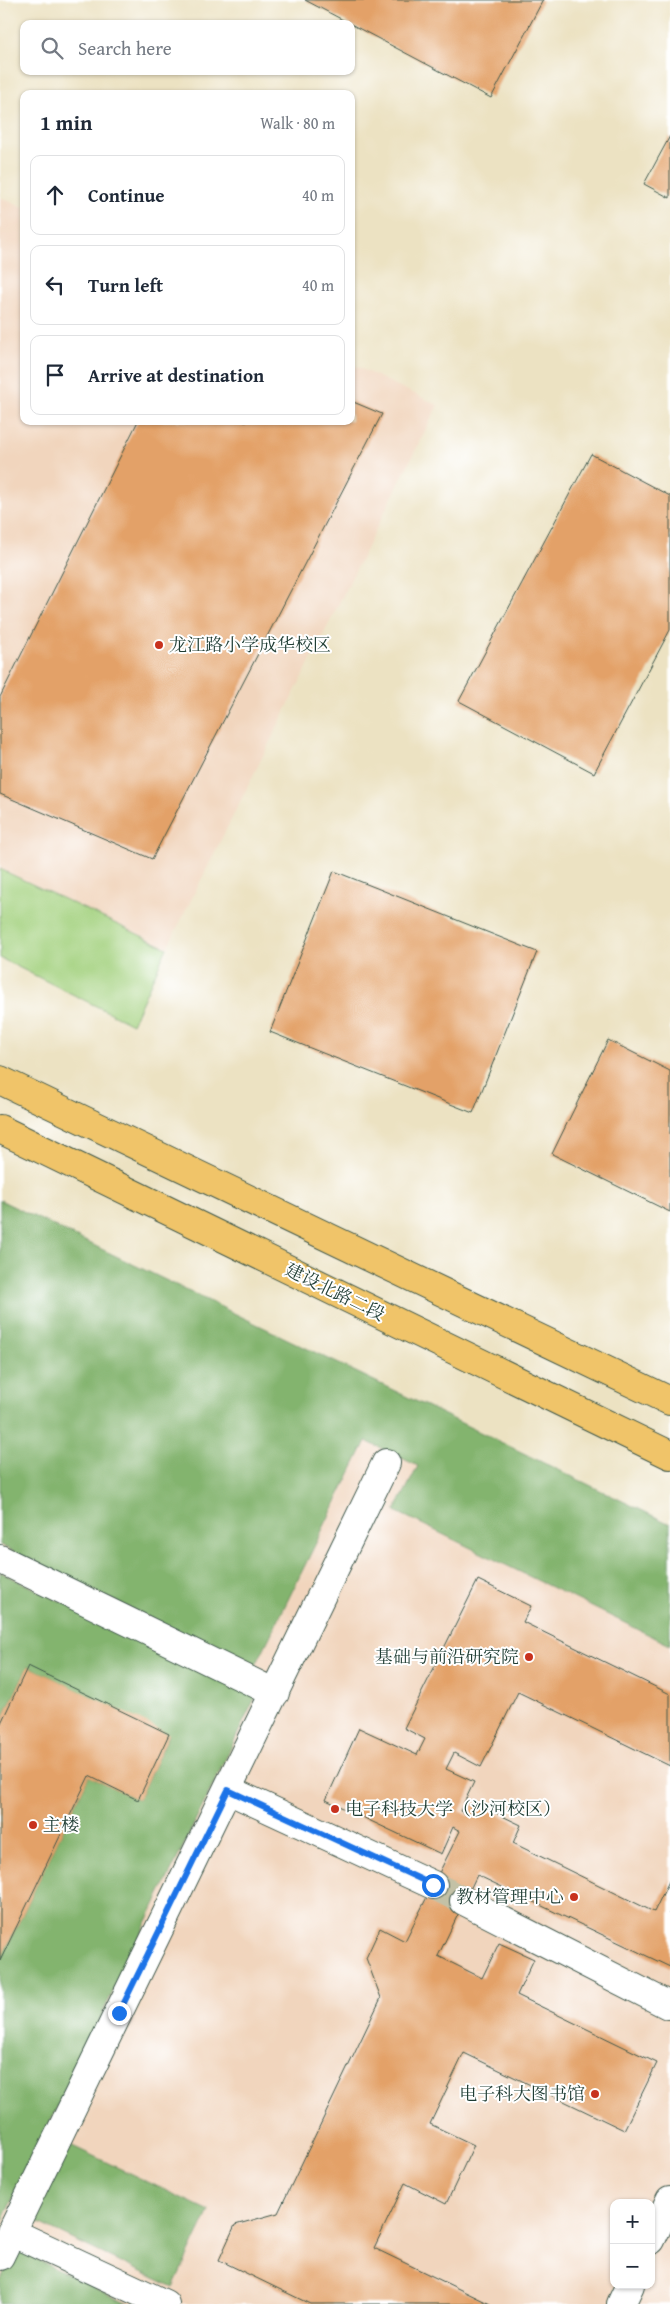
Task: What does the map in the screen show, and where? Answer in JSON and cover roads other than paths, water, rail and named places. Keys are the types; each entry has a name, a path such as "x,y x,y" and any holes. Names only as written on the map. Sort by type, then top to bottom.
{"main road":[{"path":"0,1080 670,1401"},
{"name":"建设北路二段","path":"0,1129 670,1455"}],"lane":[{"path":"165,2304 6,2244 386,1463"},
{"path":"0,1559 275,1693"},
{"path":"228,1790 433,1885"},
{"path":"464,1901 668,2005"},
{"path":"655,2232 670,2200"},
{"path":"621,2304 628,2289"}],"tunnel":[{"path":"433,1885 464,1901"}],"place":[{"name":"龙江路小学成华校区","path":"159,645"},
{"name":"基础与前沿研究院","path":"529,1657"},
{"name":"电子科技大学（沙河校区）","path":"335,1809"},
{"name":"主楼","path":"33,1825"},
{"name":"教材管理中心","path":"574,1897"},
{"name":"电子科大图书馆","path":"595,2094"}]}
